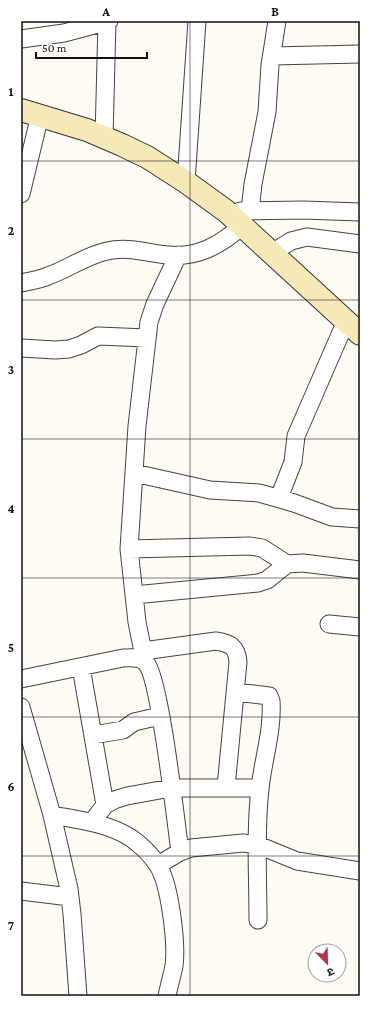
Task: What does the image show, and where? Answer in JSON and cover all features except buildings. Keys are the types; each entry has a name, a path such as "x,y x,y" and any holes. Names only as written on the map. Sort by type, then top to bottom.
{"street":[{"path":"21,39 64,33 108,21 104,138"},
{"path":"186,182 197,21"},
{"path":"21,283 48,276 76,262 108,251 128,249 178,255 198,253 212,248 226,240 246,218 267,112 277,21"},
{"path":"272,56 360,54"},
{"path":"21,194 31,113 104,138 147,157 186,182 226,211 246,218 303,210 360,212"},
{"path":"246,218 272,253 353,327 296,436 293,462 280,498"},
{"path":"272,253 291,241 307,237 360,244"},
{"path":"178,255 155,304 147,338 137,426 129,549 134,595 144,656 151,674 160,716 180,852"},
{"path":"21,348 55,350 69,349 81,345 98,336 147,338"},
{"path":"134,473 210,490 245,491 280,498 332,517 360,518"},
{"path":"129,549 250,546 262,548 287,564"},
{"path":"134,595 258,583 267,580 287,564 303,563 360,570"},
{"path":"329,624 360,627"},
{"path":"21,679 123,658 136,658 216,641 226,642 234,646 238,653 236,692 226,787"},
{"path":"81,667 105,805"},
{"path":"236,692 269,696 271,701 269,734 260,788 258,920"},
{"path":"21,707 52,815 70,897 78,996"},
{"path":"93,735 123,730 134,722 160,716"},
{"path":"92,822 105,805 114,800 171,788 260,788"},
{"path":"52,815 92,822 113,829 131,838 158,865 164,882 170,910 175,950 174,966 167,996"},
{"path":"158,865 180,852 191,848 230,843 258,845 296,861 360,871"},
{"path":"21,891 70,897"}]}
